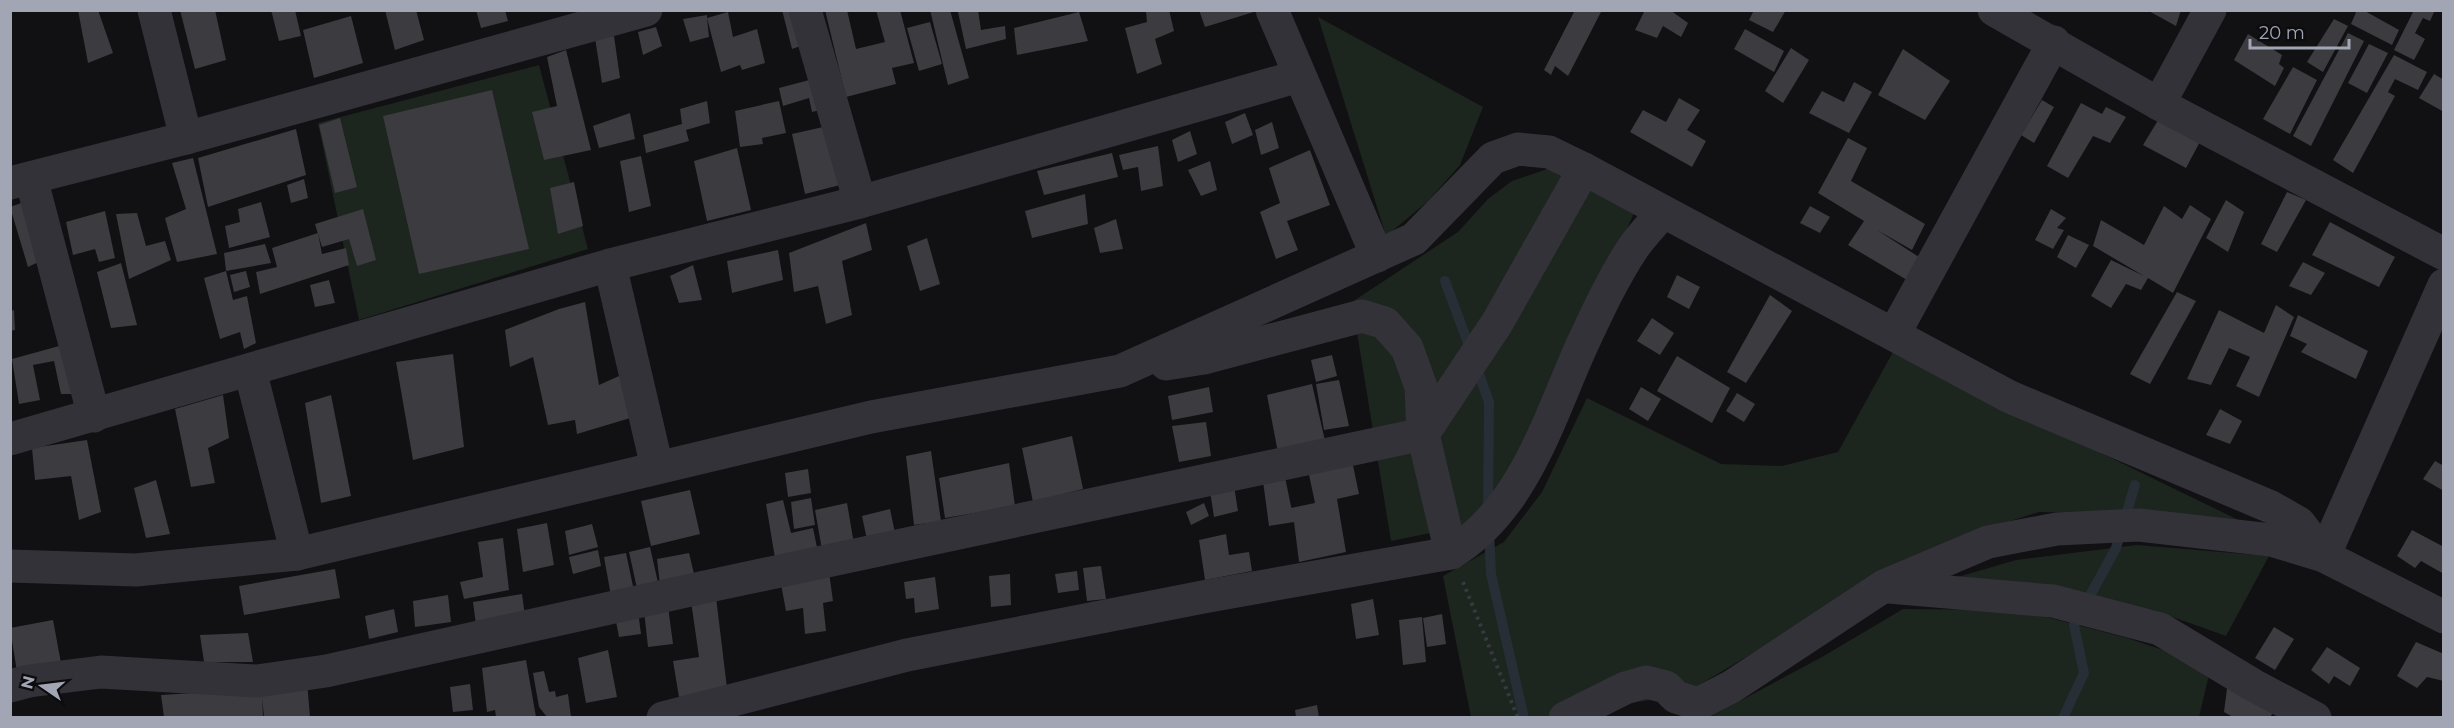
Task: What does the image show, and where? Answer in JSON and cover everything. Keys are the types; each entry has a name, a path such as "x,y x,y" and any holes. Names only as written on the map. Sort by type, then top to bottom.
{"street":[{"path":"154,10 186,138"},
{"path":"94,416 21,181 186,138 542,24 646,10"},
{"path":"805,10 860,202"},
{"path":"1272,10 1377,256"},
{"path":"1994,10 2054,42 2159,104 2444,254"},
{"path":"2159,104 2210,10"},
{"path":"1894,334 2054,42"},
{"path":"10,439 610,265 860,202 1299,76"},
{"path":"1120,371 1414,239 1493,158 1518,149 1549,152 2010,397 2271,507 2299,523 2324,556"},
{"path":"10,686 28,681 101,672 257,681 326,671 700,588 1423,434 1497,323 1584,169"},
{"path":"663,717 907,655 1203,597 1451,553 1472,540 1487,526 1514,488 1538,449 1583,344 1613,284 1634,247 1662,213"},
{"path":"610,265 657,467"},
{"path":"2324,556 2444,285"},
{"path":"10,566 136,570 297,554 871,417 1120,371 1204,358 1362,316 1385,323 1407,348 1421,387 1423,434 1451,553"},
{"path":"250,370 297,554"},
{"path":"1564,717 1625,688 1646,682 1666,687 1676,697 1698,704 1731,687 1884,586 1988,542 2057,529 2139,525 2271,540 2324,556 2444,617"},
{"path":"1884,586 2054,601 2160,629 2253,685 2315,717"}],"path":[{"path":"1451,553 1518,717"}],"shaded area":[{"path":"1318,17 1483,107 1460,165 1427,202 1386,236"},
{"path":"539,65 588,249 359,320 318,123"},
{"path":"1547,169 1634,213 1534,443 1470,525 1391,541 1352,302 1458,232 1488,199 1512,181"},
{"path":"1893,352 2259,530 2109,513 2039,512 1960,537 1841,601 1682,695 1541,717 1471,717 1443,576 1504,542 1542,492 1587,398 1721,464 1782,466 1838,452"},
{"path":"2137,545 2269,556 2226,636 2153,610 1951,579 2016,560"},
{"path":"1903,609 2019,610 2127,638 2211,666 2199,717 1708,718 1822,657"}],"building":[{"path":"78,10 98,10 113,53 88,63"},
{"path":"180,10 215,10 226,60 195,69"},
{"path":"271,10 295,10 301,36 279,41"},
{"path":"385,10 416,10 424,40 395,50"},
{"path":"476,10 505,10 508,21 481,28"},
{"path":"782,10 799,10 809,43 792,49"},
{"path":"825,10 847,10 856,49 885,42 876,10 900,10 914,63 892,68 896,84 846,97"},
{"path":"930,10 950,10 969,78 948,85"},
{"path":"978,10 981,30 1005,26 1006,39 966,49 958,12"},
{"path":"1169,10 1174,31 1155,39 1162,64 1137,74 1125,28 1147,22 1146,12"},
{"path":"1199,10 1257,10 1257,11 1205,27"},
{"path":"1575,10 1602,10 1568,76 1555,66 1551,75 1544,70"},
{"path":"1645,10 1670,10 1688,23 1681,37 1663,26 1657,38 1635,30"},
{"path":"1754,10 1786,10 1773,32 1749,20"},
{"path":"2147,10 2181,10 2176,26"},
{"path":"2357,10 2363,10 2399,30 2392,45 2351,24"},
{"path":"2414,10 2435,10 2430,21 2423,18 2415,33 2425,39 2414,60 2394,50"},
{"path":"728,12 733,37 757,29 765,63 742,70 740,65 721,72 707,18"},
{"path":"1079,12 1088,41 1017,55 1014,28"},
{"path":"707,15 709,37 690,42 683,19"},
{"path":"351,16 363,63 314,78 303,30"},
{"path":"2334,19 2348,26 2323,72 2307,62"},
{"path":"930,22 942,64 919,71 907,28"},
{"path":"656,27 662,46 643,55 638,32"},
{"path":"1745,29 1784,51 1774,72 1734,49"},
{"path":"2348,33 2364,41 2311,146 2293,136"},
{"path":"2248,34 2282,55 2279,64 2284,68 2275,86 2234,60"},
{"path":"614,36 620,78 602,83 595,38"},
{"path":"2369,44 2388,53 2367,93 2348,83"},
{"path":"1791,48 1809,60 1783,103 1765,91"},
{"path":"1903,49 1950,81 1925,120 1878,95"},
{"path":"566,50 591,150 544,160 532,112 557,106 547,57"},
{"path":"2394,55 2427,72 2418,90 2395,79 2388,92 2395,96 2353,173 2333,160"},
{"path":"2293,67 2317,80 2290,134 2263,119"},
{"path":"2434,74 2444,80 2444,112 2419,98"},
{"path":"817,78 825,109 812,112 809,98 783,106 779,88"},
{"path":"1854,82 1872,92 1849,133 1809,113 1822,91 1844,102"},
{"path":"492,90 529,249 419,274 383,116"},
{"path":"1679,98 1700,110 1687,130 1706,141 1692,167 1630,132 1643,110 1666,122"},
{"path":"2042,100 2054,107 2034,143 2021,135"},
{"path":"707,101 710,123 686,130 689,141 646,153 643,135 682,124 680,109"},
{"path":"779,101 786,133 762,138 763,144 740,147 735,111"},
{"path":"2081,103 2102,114 2106,107 2126,117 2110,143 2093,136 2068,178 2047,166"},
{"path":"630,113 635,139 599,148 593,126"},
{"path":"1245,113 1253,135 1232,144 1225,122"},
{"path":"2160,117 2202,138 2186,168 2143,145"},
{"path":"340,118 357,187 335,193 319,125"},
{"path":"1272,122 1279,148 1261,155 1255,130"},
{"path":"832,125 844,184 805,194 792,134"},
{"path":"296,129 306,175 208,207 198,158"},
{"path":"1190,131 1197,154 1178,162 1172,140"},
{"path":"1848,138 1867,148 1851,181 1925,224 1912,250 1877,230 1919,257 1907,280 1848,245 1864,221 1818,193"},
{"path":"1158,146 1163,186 1141,191 1138,167 1123,170 1119,155"},
{"path":"737,148 751,210 707,221 694,161"},
{"path":"1310,150 1330,205 1287,221 1298,250 1276,259 1260,212 1280,203 1269,168"},
{"path":"1112,153 1118,177 1044,195 1037,171"},
{"path":"641,156 651,206 629,212 620,161"},
{"path":"193,158 217,254 177,262 165,218 186,209 172,163"},
{"path":"1210,161 1217,190 1201,196 1188,170"},
{"path":"304,179 308,198 291,203 287,185"},
{"path":"574,182 583,226 558,234 550,188"},
{"path":"2287,192 2306,200 2277,252 2261,244"},
{"path":"1085,194 1088,224 1032,238 1025,211"},
{"path":"30,200 49,257 28,267 10,207"},
{"path":"2226,200 2244,212 2228,252 2206,238"},
{"path":"261,202 270,237 229,248 225,226 240,222 238,209"},
{"path":"2190,205 2211,219 2173,293 2148,278 2141,290 2126,284 2111,308 2091,296 2111,260 2144,276 2093,246 2101,220 2144,245 2164,206 2182,219"},
{"path":"1810,206 1830,217 1820,233 1800,223"},
{"path":"363,209 376,260 357,266 349,239 322,247 315,224"},
{"path":"2051,209 2066,218 2057,228 2064,230 2053,249 2035,240"},
{"path":"105,211 115,258 99,262 95,249 73,255 66,222"},
{"path":"137,213 146,246 165,241 171,260 129,279 116,214"},
{"path":"1116,219 1123,249 1100,253 1094,228"},
{"path":"2330,222 2395,257 2379,287 2312,255"},
{"path":"866,223 872,250 842,261 852,315 826,324 818,286 794,292 789,253"},
{"path":"318,233 322,254 346,248 349,265 260,294 256,272 277,267 272,248"},
{"path":"2068,235 2089,245 2076,268 2057,257"},
{"path":"927,238 940,284 920,291 907,246"},
{"path":"265,244 271,263 226,271 224,253"},
{"path":"778,250 783,280 732,293 727,261"},
{"path":"2303,262 2325,273 2311,295 2289,286"},
{"path":"121,263 137,325 111,328 97,272"},
{"path":"693,265 702,300 679,303 670,276"},
{"path":"226,271 233,300 247,296 256,343 244,349 240,332 220,339 204,278"},
{"path":"246,271 250,287 234,292 230,275"},
{"path":"1677,275 1700,287 1689,309 1667,297"},
{"path":"329,280 335,303 315,307 310,285"},
{"path":"2177,292 2196,301 2150,384 2130,374"},
{"path":"1770,295 1792,311 1746,383 1727,372"},
{"path":"585,302 599,385 628,372 637,416 577,434 575,420 548,425 533,357 510,367 505,330 559,309"},
{"path":"2276,305 2294,317 2259,397 2236,386 2250,357 2229,348 2211,385 2187,379 2219,310 2264,333"},
{"path":"14,310 15,330 10,331 10,311"},
{"path":"2298,315 2368,351 2356,379 2301,352 2307,344 2290,336"},
{"path":"1652,318 1674,333 1660,355 1637,341"},
{"path":"70,343 80,394 61,394 54,361 33,365 40,400 19,404 12,359"},
{"path":"453,354 464,447 413,460 396,362"},
{"path":"1332,355 1337,376 1316,382 1311,360"},
{"path":"1677,356 1730,388 1712,423 1657,391"},
{"path":"1339,380 1349,426 1324,430 1316,384"},
{"path":"1312,384 1326,445 1279,458 1267,395"},
{"path":"1209,387 1213,412 1172,420 1168,396"},
{"path":"1641,387 1661,399 1648,421 1629,409"},
{"path":"1737,393 1755,404 1744,422 1726,411"},
{"path":"223,395 229,438 208,448 215,483 191,487 175,409"},
{"path":"331,395 351,496 321,503 305,403"},
{"path":"2220,409 2242,421 2230,444 2206,435"},
{"path":"1206,422 1211,456 1179,462 1172,426"},
{"path":"1072,436 1083,489 1033,502 1022,448"},
{"path":"87,440 101,512 79,520 71,476 35,480 32,448"},
{"path":"931,451 941,521 914,525 906,456"},
{"path":"1351,456 1359,494 1337,499 1346,552 1299,562 1294,522 1269,526 1263,481 1285,477 1291,508 1315,503 1308,470"},
{"path":"2435,461 2444,466 2444,491 2423,479"},
{"path":"1009,463 1015,506 945,518 939,478"},
{"path":"808,469 811,493 788,497 785,473"},
{"path":"156,480 170,534 146,538 134,488"},
{"path":"1234,486 1238,511 1214,517 1210,491"},
{"path":"690,490 700,534 651,546 641,501"},
{"path":"811,498 815,525 794,529 791,502"},
{"path":"783,500 791,533 813,528 818,552 775,558 766,504"},
{"path":"847,503 854,544 822,550 815,510"},
{"path":"1204,503 1209,516 1191,525 1186,512"},
{"path":"890,509 895,533 867,540 862,516"},
{"path":"547,523 554,565 523,572 517,529"},
{"path":"592,524 598,547 569,555 565,531"},
{"path":"2412,530 2444,547 2444,574 2421,561 2415,568 2397,556"},
{"path":"1226,534 1229,555 1249,552 1252,571 1205,580 1199,540"},
{"path":"503,538 509,590 464,599 460,582 483,577 478,542"},
{"path":"650,547 659,587 638,593 629,552"},
{"path":"598,550 601,566 573,574 569,557"},
{"path":"626,553 634,591 611,596 604,557"},
{"path":"689,553 695,578 660,585 657,559"},
{"path":"1101,566 1106,599 1087,601 1083,568"},
{"path":"335,569 340,598 244,615 239,586"},
{"path":"1077,571 1079,590 1058,593 1055,574"},
{"path":"829,572 833,601 823,603 826,631 805,634 803,608 786,611 781,584"},
{"path":"1010,574 1011,605 991,607 989,576"},
{"path":"935,577 939,609 915,613 914,598 906,599 904,582"},
{"path":"522,594 525,616 476,625 473,602"},
{"path":"448,595 451,622 415,627 413,601"},
{"path":"716,597 727,688 679,697 673,661 699,657 691,601"},
{"path":"1373,599 1379,635 1356,639 1351,604"},
{"path":"668,606 673,644 648,647 644,611"},
{"path":"394,609 398,632 369,639 365,616"},
{"path":"638,611 641,634 619,637 615,616"},
{"path":"1442,614 1446,644 1427,647 1423,618"},
{"path":"1422,617 1426,662 1403,665 1399,620"},
{"path":"53,620 61,663 17,672 10,628"},
{"path":"2274,627 2294,639 2275,670 2255,658"},
{"path":"248,633 253,662 204,662 200,635"},
{"path":"2416,642 2444,654 2444,681 2427,677 2417,688 2397,676"},
{"path":"2327,647 2360,668 2350,686 2334,676 2329,684 2311,670"},
{"path":"608,650 617,697 586,703 578,658"},
{"path":"526,660 536,717 496,717 495,710 487,712 482,668"},
{"path":"544,671 549,692 555,691 556,697 568,694 571,717 547,717 539,707 533,673"},
{"path":"307,681 310,717 264,717 262,697 263,716 164,717 161,695 262,689"},
{"path":"2228,681 2276,709 2270,717 2233,717 2224,712"},
{"path":"470,684 473,710 453,712 450,687"},
{"path":"1317,705 1319,717 1296,717 1295,710"}],"waterway":[{"path":"1445,281 1471,351"},
{"path":"1476,366 1489,402 1488,513"},
{"path":"2063,718 2084,673 2074,625 2116,548 2135,485"},
{"path":"1489,531 1491,574 1524,718"}]}
